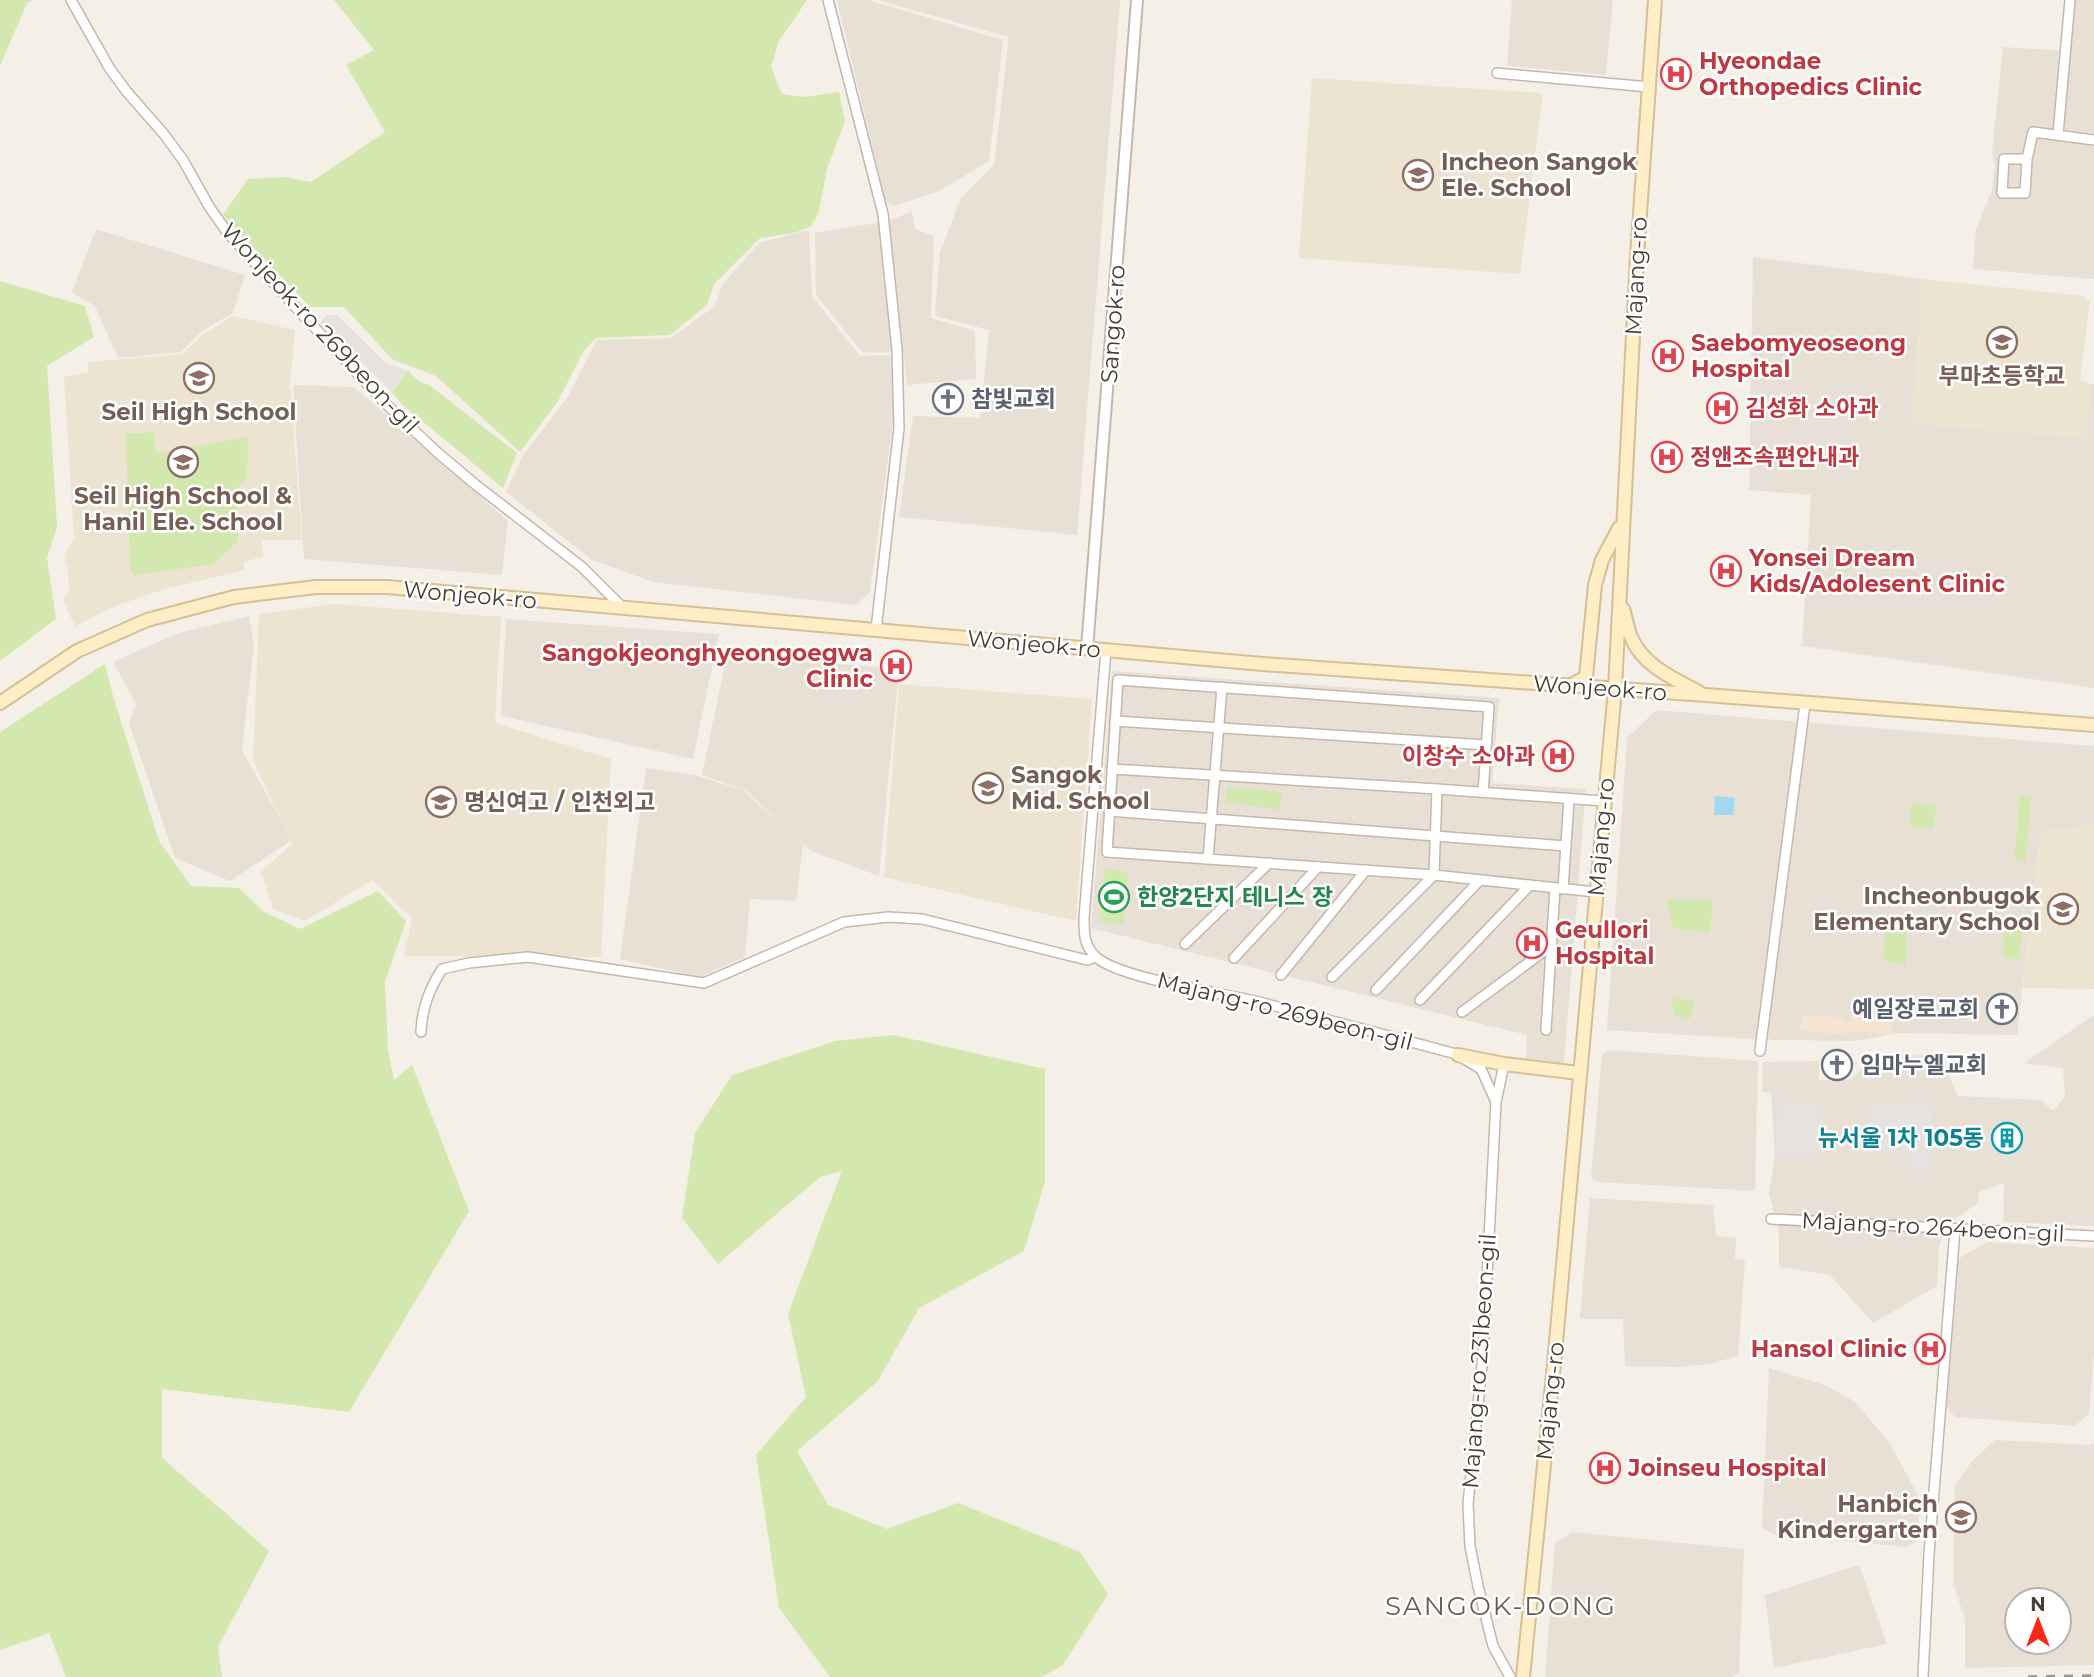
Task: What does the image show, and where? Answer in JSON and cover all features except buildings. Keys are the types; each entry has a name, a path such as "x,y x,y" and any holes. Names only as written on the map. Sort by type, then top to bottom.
{"main road":[{"name":"Majang-ro","path":"1523,1677 1615,690 1637,256 1655,0"},
{"path":"1569,686 1586,677 1595,585 1602,560 1622,522"},
{"name":"Wonjeok-ro","path":"0,703 84,648 147,620 234,597 316,587 387,587 1263,664 2094,725"},
{"path":"1620,598 1632,639 1648,661 1669,677 1706,695"},
{"path":"1458,1055 1504,1064 1579,1073"}],"street":[{"name":"Wonjeok-ro 269beon-gil","path":"71,0 110,69 176,151 227,232 270,280 387,405 430,445 476,485 582,566 623,608"},
{"path":"828,0 883,214 897,349 899,428 876,630"},
{"name":"Sangok-ro","path":"1087,649 1137,0"},
{"path":"2058,134 2070,0"},
{"path":"1497,73 1649,87"},
{"path":"2027,159 2004,159 2001,193 2025,193 2027,159 2033,132 2094,140"},
{"path":"421,1032 422,1012 431,987 442,969 468,963 528,957 704,983 844,922 888,917 922,919 1087,960 1096,957 1084,941 1084,919 1106,650"},
{"path":"1483,792 1489,706 1118,680 1107,852 1434,875 1596,892"},
{"path":"1208,859 1222,687"},
{"path":"1760,1051 1804,704"},
{"path":"1115,722 1486,745"},
{"path":"1112,769 1605,801"},
{"path":"1332,977 1434,875 1437,789"},
{"path":"1546,1030 1551,946 1566,846 1569,799"},
{"path":"1109,811 1566,846"},
{"path":"1185,944 1269,863"},
{"path":"1234,958 1318,867"},
{"path":"1281,975 1366,870"},
{"path":"1376,990 1480,880"},
{"path":"1420,1000 1530,885"},
{"path":"1462,1012 1551,946"},
{"name":"Majang-ro 269beon-gil","path":"1096,957 1112,967 1148,978 1268,1005 1458,1055"},
{"name":"Majang-ro 231beon-gil","path":"1458,1055 1481,1069 1496,1102 1483,1355 1468,1504 1470,1546 1478,1586 1493,1646 1510,1677"},
{"path":"1496,1102 1504,1064"},
{"name":"Majang-ro 264beon-gil","path":"1771,1219 2094,1236"},
{"path":"1923,1677 1928,1554 1955,1228"}],"shaded area":[{"path":"837,0 868,0 1003,40 989,161 939,191 895,206 886,203"},
{"path":"878,0 1120,0 1077,535 899,517 913,416 980,418 989,330 935,316 940,252 961,198 994,165 1009,37"},
{"path":"1512,0 1613,0 1606,75 1507,66"},
{"path":"2069,0 2094,0 2094,279 1973,269 1976,229 1992,190 1995,165 1992,151 2003,47 2065,51"},
{"name":"Incheon Sangok Ele. School","path":"1312,78 1543,93 1520,274 1299,258"},
{"path":"912,211 915,229 934,236 931,318 975,331 976,379 907,385 904,353 862,352 816,295 815,233 889,221"},
{"path":"96,229 245,275 233,313 202,331 181,352 118,358 95,306 72,292"},
{"path":"809,230 812,296 860,356 890,355 895,406 870,592 856,605 653,582 592,560 506,492 523,455 567,398 597,340 671,338 715,306 722,285 759,243"},
{"path":"1753,257 1923,279 1912,423 2085,438 2094,384 2094,688 1802,646 1811,495 1749,490"},
{"name":"부마초등학교","path":"1923,279 2084,296 2090,302 2080,381 2092,384 2085,438 1912,423"},
{"path":"327,315 337,315 387,364 406,372 391,391 320,322"},
{"name":"Seil High School & Hanil Ele. School","path":"233,316 295,330 290,384 302,540 262,540 263,556 244,562 244,570 165,589 112,607 75,626 64,603 65,595 69,592 64,556 74,539 64,377 89,372 88,362 182,354 204,334"},
{"path":"293,385 354,387 508,521 502,575 304,559"},
{"name":"명신여고 / 인천외고","path":"335,604 501,617 495,723 611,759 601,957 404,956 412,918 372,880 305,921 273,909 261,872 292,844 253,760 259,614"},
{"path":"249,616 254,644 242,750 292,840 230,881 175,858 129,723 136,704 113,662 179,633"},
{"path":"506,619 719,634 693,759 501,716"},
{"path":"727,655 899,669 879,876 811,851 745,790 702,775"},
{"path":"1112,671 1499,698 1492,783 1586,789 1564,1063 1526,1058 1527,1035 1091,928"},
{"name":"Sangok Mid. School","path":"899,684 1092,699 1076,921 884,877"},
{"path":"1656,710 2094,746 2094,825 2041,830 2017,1035 1898,1033 1856,1041 1769,1040 1607,1030 1627,738"},
{"path":"646,768 694,775 743,790 803,844 796,901 750,899 745,957 700,977 620,959"},
{"name":"Incheonbugok Elementary School","path":"2094,825 2094,989 2023,988 2041,830"},
{"path":"1851,1012 1891,1019 1892,1034 1846,1031 1845,1035 1800,1030 1802,1015 1845,1018 1847,1022 1851,1022"},
{"path":"2094,1015 2094,1226 2003,1222 2004,1183 1979,1192 1978,1203 1945,1226 1939,1248 1937,1286 1873,1323 1830,1275 1779,1267 1779,1233 1769,1193 1775,1156 1771,1093 1762,1092 1763,1062 1819,1061 1819,1080 1850,1080 1869,1064 1888,1060 1888,1056 1939,1055 1958,1096 2041,1100 2053,1111 2065,1096 2063,1068 2024,1063"},
{"path":"1611,1050 1758,1061 1755,1191 1598,1182 1591,1178 1602,1054"},
{"path":"1779,1101 1822,1105 1820,1156 1775,1156"},
{"path":"1934,1102 1930,1142 1931,1172 1911,1172 1909,1154 1866,1153 1871,1103"},
{"path":"1590,1198 1713,1205 1716,1236 1736,1238 1735,1259 1745,1260 1738,1356 1709,1364 1680,1367 1625,1366 1623,1319 1580,1319"},
{"path":"1987,1242 2094,1248 2094,1352 2089,1414 2075,1426 1955,1417 1946,1406 1958,1259"},
{"path":"1769,1368 1825,1385 1855,1402 1889,1442 1921,1501 1916,1542 1906,1547 1774,1535 1762,1527"},
{"path":"1995,1440 2094,1443 2094,1665 1965,1668 1965,1619 1953,1583 1955,1486 1972,1461"},
{"path":"1572,1532 1744,1549 1739,1673 1733,1677 1545,1677 1555,1543"},
{"path":"1859,1565 1887,1644 1774,1668 1765,1595"}],"green space":[{"path":"0,0 33,0 27,3 0,66"},
{"path":"334,0 807,0 779,41 771,67 782,94 804,97 839,92 845,121 827,169 818,215 810,227 794,233 760,238 714,284 707,305 670,335 596,338 584,350 558,401 520,452 436,376 392,359 344,307 310,307 223,215 248,179 285,177 311,182 385,132 346,65 374,50"},
{"path":"0,281 85,306 94,337 47,366 57,527 47,558 56,619 0,661"},
{"path":"408,370 418,381 429,385 517,453 503,488 403,405 392,392"},
{"path":"153,432 156,453 248,437 247,478 237,488 238,541 213,564 135,575 130,571 126,434"},
{"path":"105,664 159,841 191,886 239,888 264,912 300,929 378,891 406,921 385,982 388,1050 394,1080 412,1065 469,1211 349,1412 162,1389 162,1458 269,1551 218,1647 222,1677 66,1677 49,1633 0,1650 0,732"},
{"path":"1226,787 1282,792 1279,810 1226,802"},
{"path":"2020,795 2031,797 2026,861 2014,860"},
{"path":"1911,802 1936,806 1934,829 1910,827"},
{"name":"한양2단지 테니스 장","path":"1105,869 1128,872 1123,924 1100,922"},
{"path":"1666,899 1713,899 1710,933 1673,928"},
{"path":"1886,913 1907,918 1906,966 1883,960"},
{"path":"2004,917 2024,920 2019,960 2003,957"},
{"path":"1671,998 1694,1001 1691,1019 1675,1015"},
{"path":"894,1035 1045,1069 1045,1181 1024,1251 919,1308 878,1381 797,1451 828,1505 887,1529 958,1503 1080,1552 1108,1594 1063,1665 1042,1677 830,1677 779,1608 756,1455 806,1397 788,1314 842,1171 820,1177 718,1264 682,1218 695,1133 732,1075 835,1041"}],"water":[{"path":"1715,796 1735,798 1733,815 1714,815"}],"railway":[{"path":"2028,1677 2094,1676"}],"place":[{"name":"Hyeondae Orthopedics Clinic","path":"1676,74"},
{"name":"Incheon Sangok Ele. School","path":"1418,175"},
{"name":"부마초등학교","path":"2002,342"},
{"name":"Saebomyeoseong Hospital","path":"1668,356"},
{"name":"Seil High School","path":"199,378"},
{"name":"참빛교회","path":"948,399"},
{"name":"김성화 소아과","path":"1722,408"},
{"name":"정앤조속편안내과","path":"1667,457"},
{"name":"Seil High School & Hanil Ele. School","path":"183,462"},
{"name":"Yonsei Dream Kids/Adolesent Clinic","path":"1726,571"},
{"name":"Sangokjeonghyeongoegwa Clinic","path":"896,666"},
{"name":"이창수 소아과","path":"1558,756"},
{"name":"Sangok Mid. School","path":"988,788"},
{"name":"명신여고 / 인천외고","path":"441,802"},
{"name":"한양2단지 테니스 장","path":"1114,897"},
{"name":"Incheonbugok Elementary School","path":"2063,909"},
{"name":"Geullori Hospital","path":"1532,943"},
{"name":"예일장로교회","path":"2002,1009"},
{"name":"임마누엘교회","path":"1837,1065"},
{"name":"뉴서울 1차 105동","path":"2007,1138"},
{"name":"Hansol Clinic","path":"1930,1349"},
{"name":"Joinseu Hospital","path":"1605,1468"},
{"name":"Hanbich Kindergarten","path":"1961,1517"}],"district":[{"name":"SANGOK-DONG","path":"1501,1606"}]}
